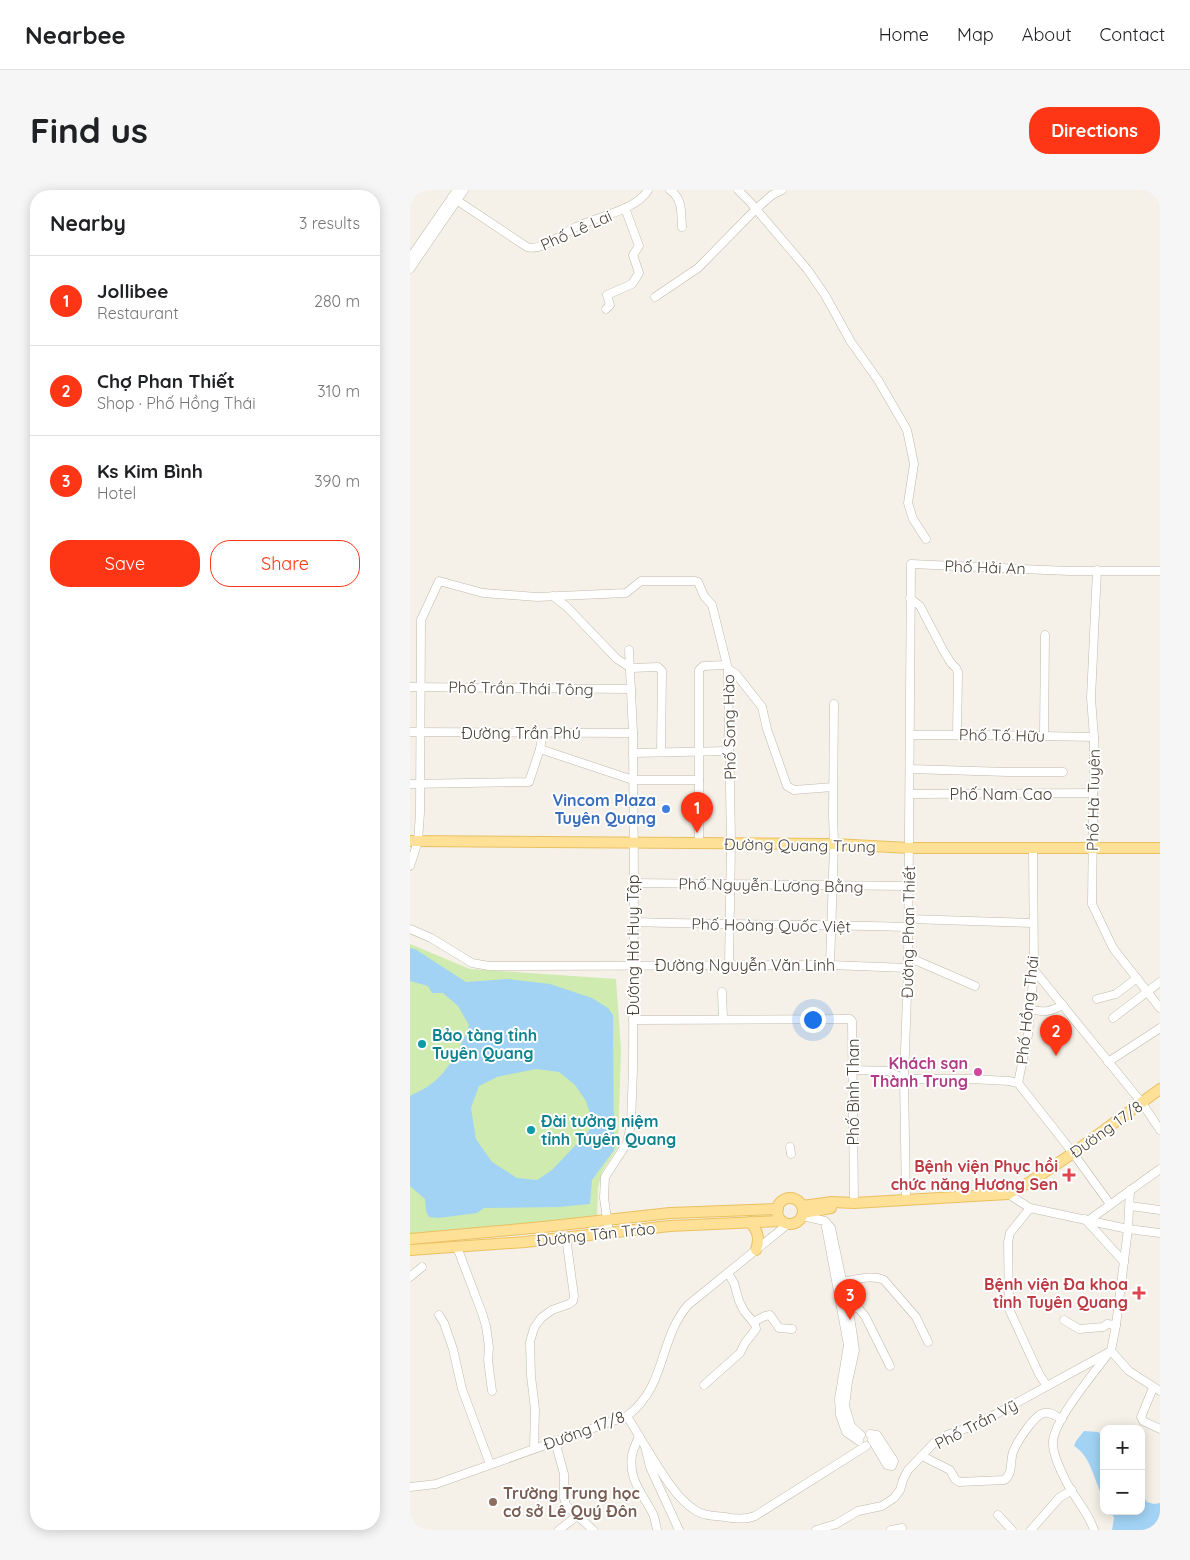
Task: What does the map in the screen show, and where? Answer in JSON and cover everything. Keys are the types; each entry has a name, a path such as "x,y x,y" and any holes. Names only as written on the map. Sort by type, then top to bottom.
{"main road":[{"name":"Đường Quang Trung","path":"414,841 834,844 909,848 1160,848"},
{"name":"Đường 17/8","path":"803,1212 834,1208 851,1203 1008,1194 1030,1182 1073,1153 1160,1089"},
{"path":"790,1198 796,1200 803,1212 797,1223 785,1222 778,1213 778,1209 782,1202 790,1198"},
{"name":"Đường Tân Trào","path":"410,1239 525,1229 670,1212 778,1209"},
{"path":"750,1222 759,1237 756,1250"},
{"name":"Đường Tân Trào","path":"410,1250 670,1226 785,1222"}],"street":[{"path":"410,258 455,196 464,190"},
{"name":"Phố Lê Lai","path":"455,196 527,248 532,249 576,227 625,208 642,198 648,190"},
{"path":"670,190 675,194 681,205 682,227"},
{"path":"738,190 807,269 908,430 914,464 908,503 913,519 926,539"},
{"path":"655,297 698,268 756,209 772,195 782,190"},
{"path":"410,269 455,196"},
{"path":"606,309 610,305 607,295 632,284 639,273 633,255 639,246 625,208"},
{"name":"Phố Hải An","path":"910,664 911,564 1068,571 1160,571"},
{"name":"Phố Hà Tuyên","path":"1097,570 1091,698 1094,737 1092,904 1113,948 1160,1008"},
{"name":"Phố Song Hào","path":"419,687 421,620 439,582 483,593 537,597 626,592 641,581 698,582 704,596 712,605 727,667 731,843 729,964"},
{"path":"553,596 567,607 617,658 631,668 658,667 662,671 662,752"},
{"path":"910,599 920,606 942,650 950,663 956,668 957,734"},
{"path":"1044,735 1045,635"},
{"name":"Đường Hà Huy Tập","path":"609,1233 604,1198 605,1177 627,1143 631,1124 634,883 633,733 630,650"},
{"name":"Đường Phan Thiết","path":"906,1200 904,1079 908,968 910,664"},
{"path":"699,843 699,670 703,666 727,667 736,674 762,707 769,736 787,786 794,790 833,787"},
{"name":"Phố Trần Thái Tông","path":"410,687 631,689"},
{"path":"410,866 421,784 419,687"},
{"path":"830,965 834,844 834,704"},
{"name":"Đường Trần Phú","path":"410,732 633,733"},
{"path":"410,784 530,782 543,733"},
{"name":"Phố Tố Hữu","path":"910,735 957,734 1094,737"},
{"path":"540,749 633,780 699,780"},
{"path":"633,753 729,751"},
{"path":"910,769 1063,772"},
{"name":"Phố Nam Cao","path":"910,794 1093,793"},
{"name":"Phố Hồng Thái","path":"1034,848 1034,970 1028,1035 1018,1083 1110,1204"},
{"name":"Phố Nguyễn Lương Bằng","path":"634,883 909,886"},
{"name":"Phố Hoàng Quốc Việt","path":"633,922 729,925 1033,924"},
{"name":"Đường Nguyễn Văn Linh","path":"410,929 430,938 472,963 489,966 729,964 908,968"},
{"path":"908,957 975,986"},
{"path":"1034,970 1142,1103 1160,1130"},
{"path":"1097,999 1116,994 1137,978"},
{"path":"1113,1018 1160,982"},
{"path":"722,992 722,1018"},
{"path":"1030,1009 1049,1012 1063,1005"},
{"name":"Phố Bình Than","path":"633,1020 722,1018 850,1019 853,1024 851,1203"},
{"path":"1108,1062 1160,1028"},
{"path":"853,1070 888,1071 904,1079 970,1079 1018,1083"},
{"path":"1087,1219 1160,1169"},
{"path":"1094,1530 1082,1505 1064,1479 1053,1440 1065,1412 1097,1362 1111,1351 1128,1229 1130,1190"},
{"path":"1008,1194 1030,1208 1128,1229 1160,1233"},
{"path":"1130,1206 1160,1210"},
{"path":"1030,1208 1010,1233 1008,1242 1008,1303 1011,1314 1039,1374 1047,1386"},
{"path":"803,1212 824,1221 831,1228 842,1282 844,1303"},
{"path":"1087,1219 1124,1262"},
{"name":"Đường 17/8","path":"410,1487 436,1484 627,1416 638,1408 653,1387 673,1327 680,1315 688,1306 756,1250 785,1222"},
{"path":"627,1416 672,1487 686,1503 702,1514 742,1519 756,1516 866,1439 851,1426 845,1406 854,1350 851,1323 844,1303 826,1230 826,1223"},
{"path":"534,1448 535,1409 531,1376 530,1342 534,1328 541,1318 552,1310 573,1301 574,1296 566,1237"},
{"path":"457,1247 486,1326 490,1347 488,1360 492,1391"},
{"path":"410,1277 422,1267"},
{"path":"704,1385 740,1353 745,1342 756,1329 739,1302 736,1286 728,1273"},
{"path":"842,1282 873,1277 884,1280 916,1317 928,1342"},
{"path":"844,1303 859,1309 865,1316 890,1366"},
{"path":"439,1315 444,1322 453,1349 462,1389 490,1464"},
{"path":"753,1322 770,1315 779,1328 792,1329"},
{"path":"1064,1320 1079,1329 1103,1327 1108,1324 1116,1325"},
{"name":"Phố Trần Vỹ","path":"816,1530 838,1527 858,1511 882,1506 894,1498 900,1490 905,1475 934,1443 947,1435 976,1425 1047,1386 1097,1362 1114,1335"},
{"path":"1111,1351 1129,1371 1157,1389 1141,1417 1143,1421 1160,1429"},
{"path":"922,1456 950,1470 959,1482 1004,1480 1010,1474 1014,1451 1037,1416 1047,1412 1062,1419"},
{"path":"639,1436 632,1455 632,1476 653,1515 657,1530"},
{"path":"555,1441 564,1474 564,1498 566,1505 593,1530"},
{"path":"645,1446 650,1467 679,1530"},
{"path":"1031,1530 1059,1498 1072,1490"},
{"path":"560,1530 578,1515"},
{"path":"998,1515 1012,1530"},
{"path":"891,1530 902,1528"}],"green space":[{"path":"410,944 470,969 616,979 621,1049 618,1147 602,1172 598,1188 597,1217 410,1239"}],"water":[{"path":"410,948 415,949 466,982 507,979 550,984 592,998 608,1008 613,1015 614,1150 592,1180 590,1204 559,1207 484,1208 477,1213 439,1218 429,1217 426,1211 425,1199 410,1186 410,1096 429,1086 443,1073 459,1049 469,1025 458,1006 443,993 432,993 428,986 410,981","holes":["536,1069 559,1072 575,1085 586,1101 592,1120 589,1131 552,1170 537,1180 517,1178 492,1162 476,1139 471,1108 479,1086 497,1077"]},
{"path":"1084,1431 1100,1433 1100,1490 1089,1463 1074,1446"},
{"path":"1145,1499 1147,1502 1160,1503 1160,1530 1112,1530 1113,1515 1145,1515"}],"place":[{"name":"Vincom Plaza Tuyên Quang","path":"666,809"},
{"name":"Jollibee","path":"697,833"},
{"name":"Bảo tàng tỉnh Tuyên Quang","path":"422,1044"},
{"name":"Chợ Phan Thiết","path":"1056,1056"},
{"name":"Khách sạn Thành Trung","path":"978,1072"},
{"name":"Đài tưởng niệm tỉnh Tuyên Quang","path":"531,1130"},
{"name":"Bệnh viện Phục hồi chức năng Hương Sen","path":"1069,1175"},
{"name":"Bệnh viện Đa khoa tỉnh Tuyên Quang","path":"1139,1293"},
{"name":"Ks Kim Bình","path":"850,1320"},
{"name":"Trường Trung học cơ sở Lê Quý Đôn","path":"493,1502"}]}
